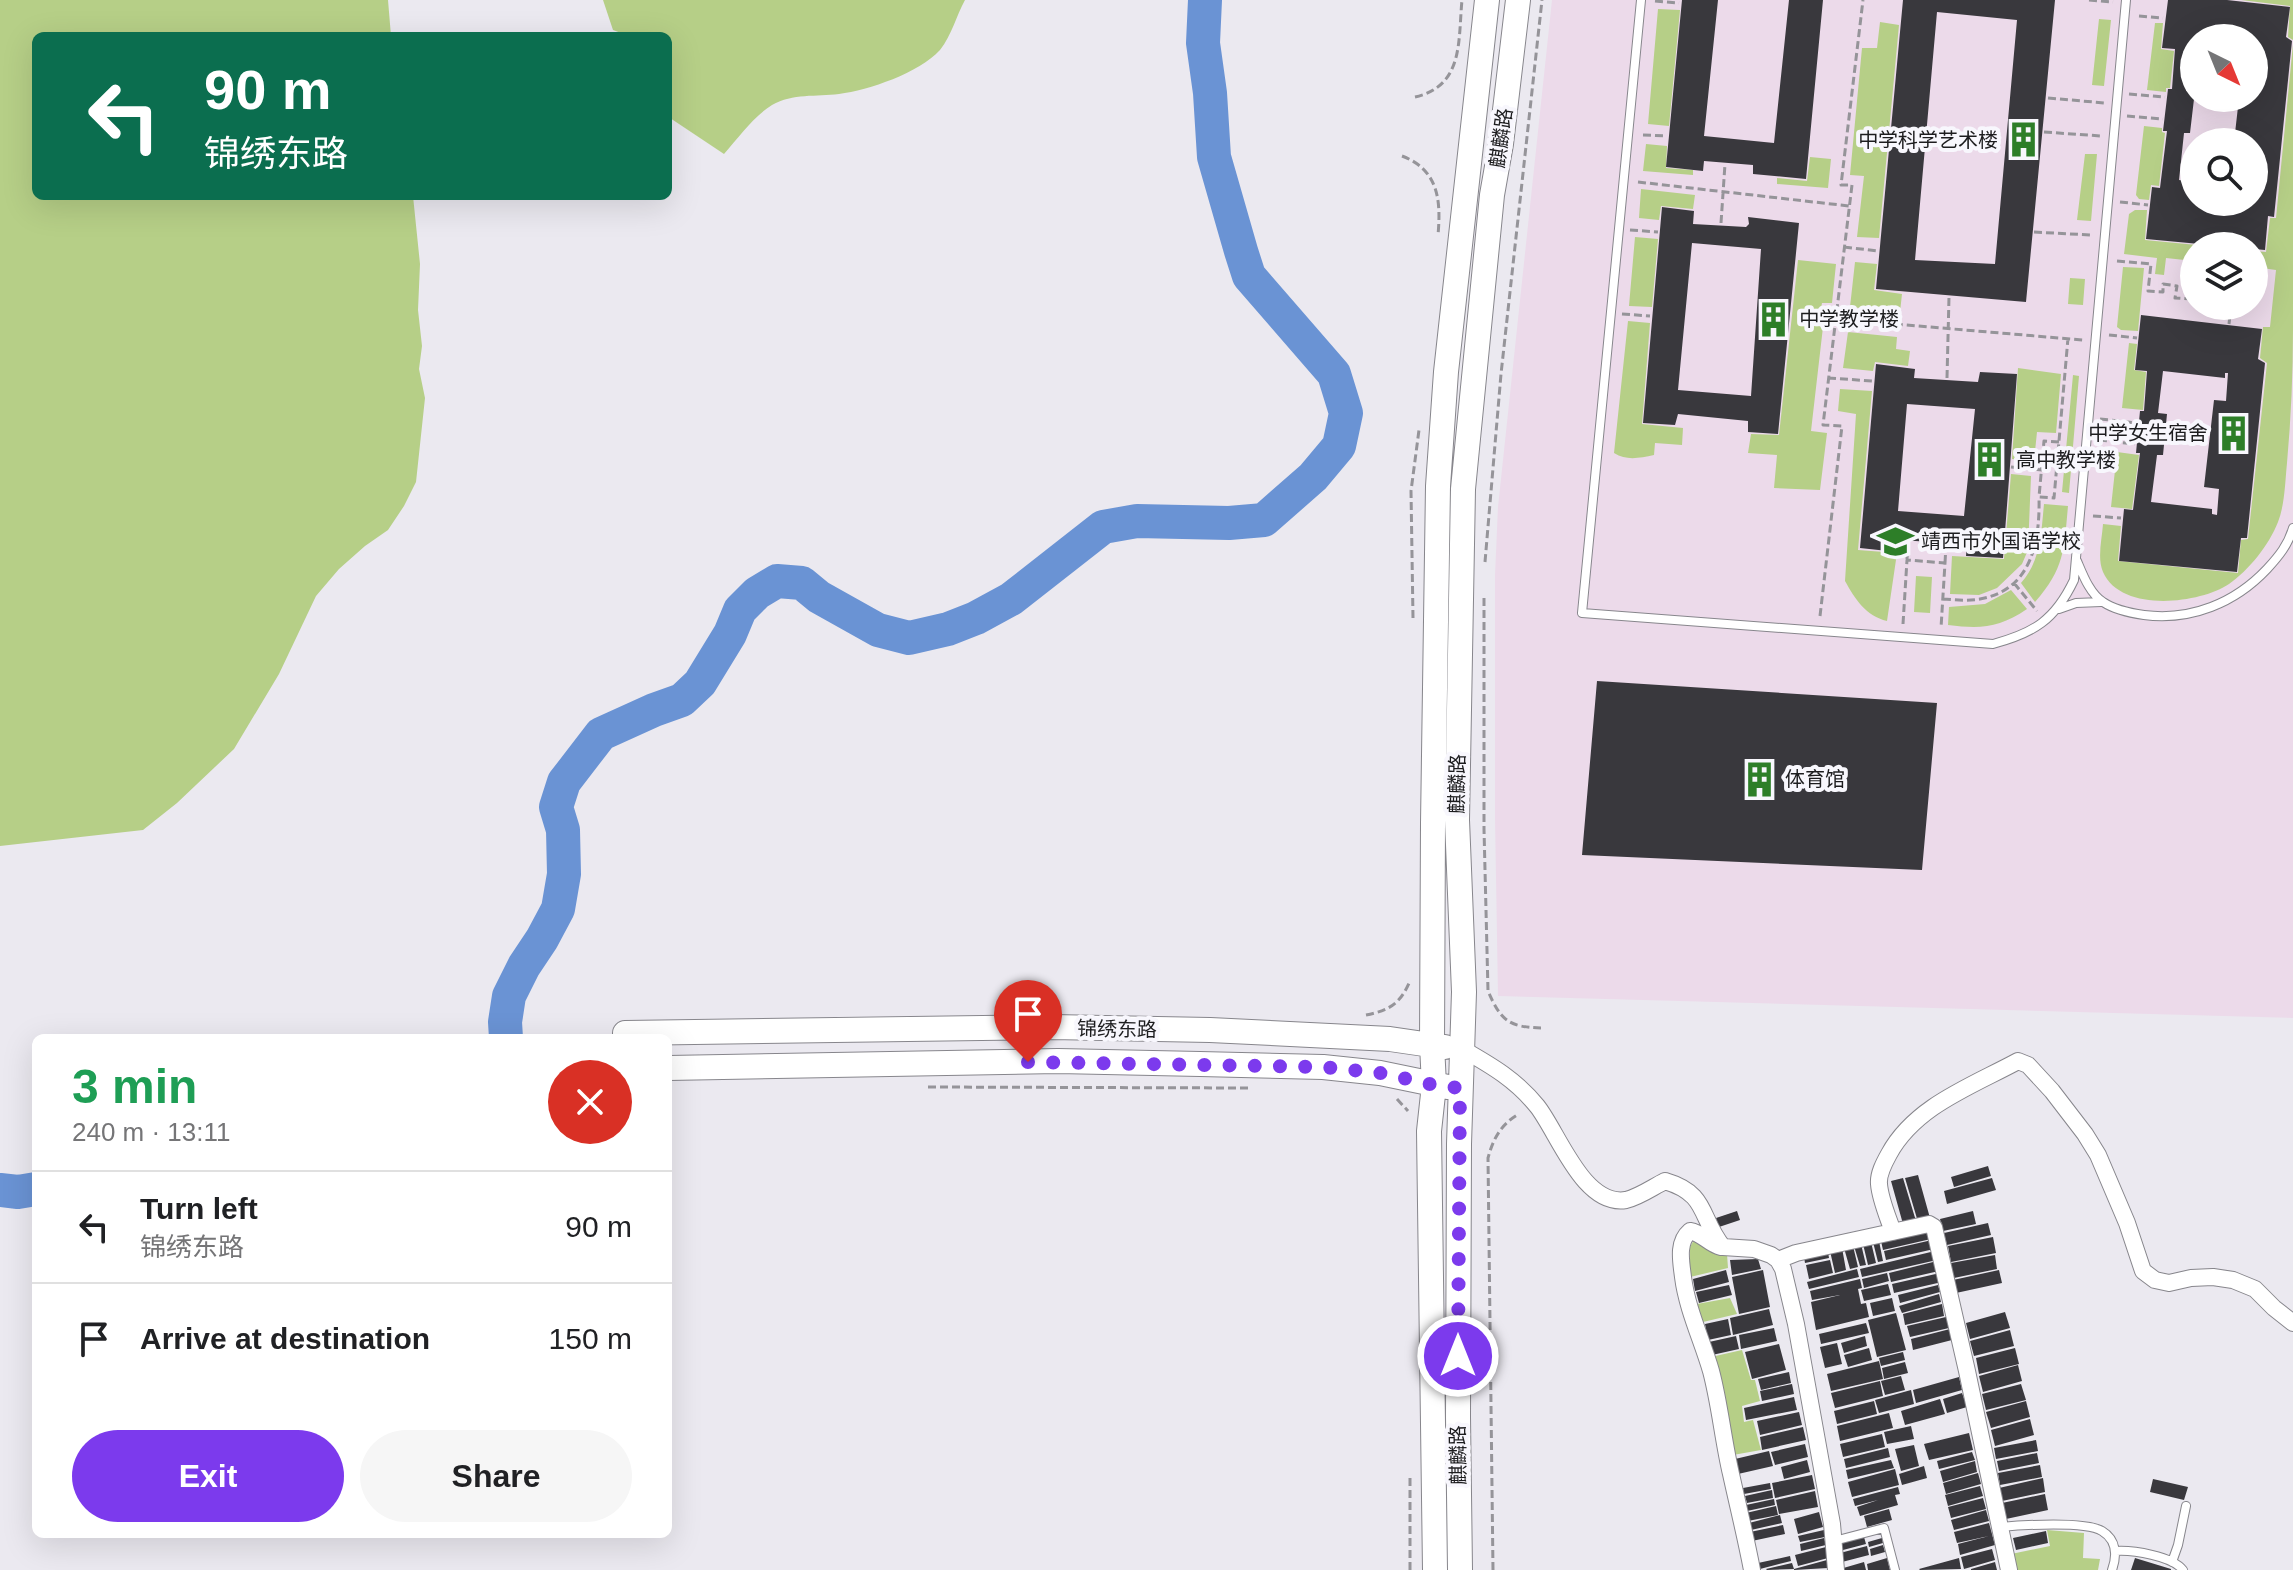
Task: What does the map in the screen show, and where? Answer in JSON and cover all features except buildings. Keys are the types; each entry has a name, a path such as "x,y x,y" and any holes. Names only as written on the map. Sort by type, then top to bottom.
{"main road":[{"name":"麒麟路","path":"1435,1570 1429,1131 1434,1085 1438,486 1446,372 1487,0"},
{"name":"麒麟路","path":"1460,1570 1460,1088 1464,1050 1464,992 1457,820 1463,489 1492,195 1518,0"},
{"name":"锦绣东路","path":"625,1033 1052,1027 1210,1030 1390,1039 1464,1050"},
{"name":"锦绣东路","path":"672,1068 1058,1061 1323,1067 1380,1073 1460,1088"}],"street":[{"path":"1464,1050 1518,1085 1539,1109 1577,1171 1590,1186 1606,1197 1625,1200 1665,1181 1683,1186 1698,1199 1723,1247"},
{"path":"1893,1232 1879,1182 1892,1148 1906,1131 1940,1102 2018,1061 2028,1065 2052,1091 2098,1155 2127,1223 2143,1271 2155,1280 2169,1283 2191,1278 2233,1280 2255,1289 2293,1323"},
{"path":"1778,1260 1796,1253 1929,1224 1936,1230 2009,1570"},
{"path":"1752,1570 1712,1374 1683,1280 1682,1240 1690,1231 1711,1244 1754,1249 1778,1260 1783,1269 1830,1509 1836,1570"}],"lane":[{"path":"1641,0 1582,613 1993,644 2032,631 2046,621 2066,598 2074,580 2126,1"},
{"path":"2057,609 2076,603 2101,602 2128,613 2152,616 2206,610 2241,593 2259,577 2288,544 2293,528"},
{"path":"2077,561 2091,590 2101,602"},
{"path":"2172,1562 2186,1506"},
{"path":"2000,1527 2098,1529 2106,1533 2116,1551 2112,1570"},
{"path":"1834,1541 1884,1528 1895,1570"},
{"path":"2116,1551 2130,1550 2180,1565 2183,1570"}],"path":[{"path":"1415,97 1431,94 1451,73 1457,59 1462,0"},
{"path":"1485,564 1501,374 1542,0"},
{"path":"1818,632 1842,426 1823,425 1852,185 1841,185 1863,0"},
{"path":"2089,0 2126,1"},
{"path":"1655,1 1679,3"},
{"path":"2124,14 2163,18"},
{"path":"2117,93 2165,97"},
{"path":"2048,98 2117,104"},
{"path":"2116,115 2163,119"},
{"path":"2044,132 2114,136"},
{"path":"1628,134 1667,136"},
{"path":"1402,156 1415,161 1436,188 1440,210 1437,242"},
{"path":"1721,223 1725,164"},
{"path":"1624,181 1849,206"},
{"path":"2108,201 2148,205"},
{"path":"1619,229 1658,232"},
{"path":"2034,232 2105,236"},
{"path":"1844,247 1878,251"},
{"path":"2103,260 2151,264 2148,291 2163,292 2163,284 2177,286 2175,298 2180,298"},
{"path":"1947,378 1949,297"},
{"path":"1611,313 1650,316"},
{"path":"1835,319 2068,338 2137,338"},
{"path":"2229,320 2229,324"},
{"path":"2039,497 2054,498 2068,338"},
{"path":"1828,378 1873,381"},
{"path":"2089,418 2137,423"},
{"path":"1413,627 1411,491 1419,429"},
{"path":"2087,439 2135,444"},
{"path":"1943,599 1983,599 2014,583 2032,558 2044,441 2059,442"},
{"path":"2011,467 2042,470"},
{"path":"2081,515 2121,518"},
{"path":"1902,638 1908,543"},
{"path":"1941,640 1946,545"},
{"path":"1907,560 1945,563"},
{"path":"2014,583 2046,621"},
{"path":"1484,595 1488,991 1497,1011 1509,1022 1541,1028"},
{"path":"1362,1016 1392,1007 1404,994 1413,973"},
{"path":"921,1087 1254,1088"},
{"path":"1394,1096 1411,1115"},
{"path":"1493,1570 1488,1158 1492,1143 1509,1119 1539,1109"},
{"path":"1410,1462 1410,1570"}],"shaded area":[{"name":"靖西市外国语学校","path":"1552,0 2293,0 2293,1018 1498,996 1495,575 1498,507"}],"green space":[{"path":"0,0 388,0 391,32 32,32 32,200 413,200 420,264 418,310 422,346 419,369 425,398 416,482 404,506 388,530 339,569 316,596 279,674 234,749 177,803 143,830 0,846"},
{"path":"603,0 965,0 940,50 920,66 864,89 780,101 759,115 724,154 672,119 672,32 613,30"},
{"path":"2241,0 2293,0 2293,40 2288,37 2290,6"},
{"path":"1658,9 1680,10 1669,126 1648,124"},
{"path":"2099,19 2111,20 2104,86 2092,85"},
{"path":"1880,22 1899,25 1879,238 1857,237 1864,176 1850,175 1862,48 1877,48"},
{"path":"2155,23 2163,23 2161,49 2174,51 2170,88 2166,88 2166,92 2147,90"},
{"path":"2293,44 2293,363 2280,515 2258,556 2244,572 2216,591 2181,600 2162,601 2126,594 2112,585 2101,567 2103,524 2121,526 2118,561 2238,573 2241,540 2248,539 2267,363 2260,358 2263,327 2270,327 2276,270 2268,269 2268,235 2270,218 2276,218"},
{"path":"2144,126 2162,128 2165,133 2159,186 2151,185 2149,200 2139,199 2136,195"},
{"path":"1646,144 1667,146 1666,168 1693,170 1693,175 1643,171"},
{"path":"2085,154 2097,154 2091,221 2077,220"},
{"path":"1810,157 1831,159 1828,188 1777,184 1777,178 1807,181"},
{"path":"1641,189 1695,195 1693,209 1661,206 1659,220 1639,218"},
{"path":"2135,210 2147,210 2145,240 2180,243 2180,260 2166,258 2164,275 2155,274 2157,258 2124,254 2129,214"},
{"path":"1635,237 1658,239 1652,307 1629,306"},
{"path":"1798,260 1836,264 1832,303 1822,303 1818,326 1823,327 1811,431 1827,433 1820,490 1774,488 1777,455 1748,453 1751,434 1779,435"},
{"path":"1855,262 1877,264 1874,290 1902,294 1900,312 1850,307"},
{"path":"2123,267 2144,268 2138,331 2117,327"},
{"path":"2070,278 2085,279 2083,305 2068,304"},
{"path":"1628,321 1650,323 1642,424 1683,428 1682,445 1655,443 1654,455 1633,458 1614,453"},
{"path":"1848,332 1897,337 1896,349 1910,351 1908,366 1875,362 1873,371 1843,368"},
{"path":"2129,343 2137,344 2134,370 2146,372 2143,410 2122,408"},
{"path":"2018,368 2061,374 2056,433 2037,432 2034,461 2012,459"},
{"path":"2073,375 2079,376 2069,493 2062,492"},
{"path":"1840,389 1872,391 1858,550 1897,553 1887,621 1867,611 1845,581 1856,414 1838,411"},
{"path":"2117,452 2139,455 2132,509 2111,507"},
{"path":"2011,474 2031,476 2028,550 2022,564 1997,588 1979,595 1950,594 1952,556 2004,559"},
{"path":"2044,504 2068,506 2067,521 2058,568 2035,602 2021,583 2036,556"},
{"path":"1916,576 1932,577 1930,613 1914,612"},
{"path":"2011,590 2027,609 1989,626 1948,625 1949,607 1985,604"},
{"path":"1694,1240 1727,1254 1728,1268 1690,1277 1690,1247"},
{"path":"1730,1298 1737,1314 1703,1322 1697,1304"},
{"path":"1742,1350 1760,1401 1742,1406 1744,1422 1753,1420 1761,1450 1733,1455 1711,1357"},
{"path":"2047,1530 2084,1533 2083,1558 2100,1559 2098,1570 2014,1570 2011,1554 2050,1546"}],"waterway":[{"path":"506,1034 509,996 558,909 564,874 563,830 556,807 564,782 601,734 682,700 700,683 730,634 740,610 757,593 777,581 802,583 819,597 878,630 909,638 948,629 1011,599 1103,527 1137,521 1229,523 1264,520 1313,477 1339,446 1346,413 1334,374 1249,276 1241,251 1214,157 1203,43 1205,0"},
{"path":"0,1190 32,1190"}],"place":[{"name":"中学科学艺术楼","path":"2024,140"},
{"name":"中学教学楼","path":"1773,319"},
{"name":"中学女生宿舍","path":"2234,433"},
{"name":"高中教学楼","path":"1990,460"},
{"name":"靖西市外国语学校","path":"1895,541"},
{"name":"体育馆","path":"1759,779"}],"route":[{"path":"1028,1062 1323,1067 1380,1073 1460,1088 1458,1356"}]}
